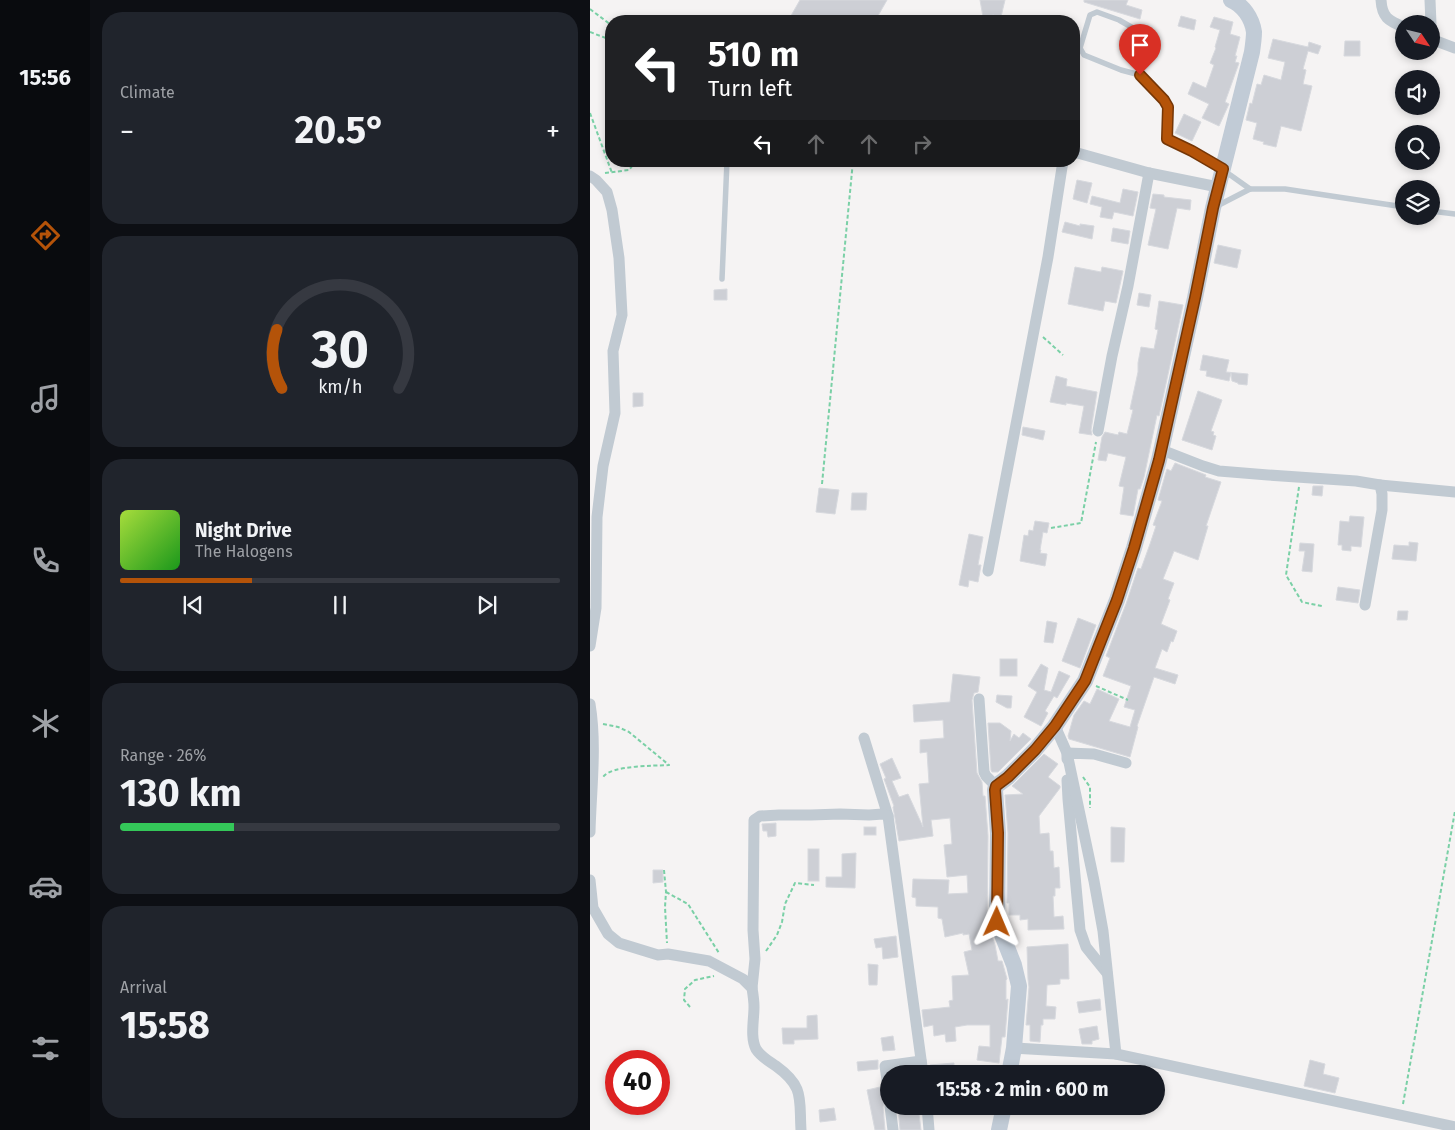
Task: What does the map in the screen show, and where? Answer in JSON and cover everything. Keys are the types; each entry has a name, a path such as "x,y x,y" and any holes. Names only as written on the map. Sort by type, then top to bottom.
{"street":[{"path":"1011,1065 1019,986 1014,965 997,922 998,833 996,786 1008,777 1035,750 1055,726 1085,681 1117,600 1134,548 1162,450 1213,208 1252,52 1254,32 1251,23 1243,8 1231,0"},
{"path":"1381,0 1384,15 1395,23"},
{"path":"1430,0 1431,15"},
{"path":"1440,42 1455,48"},
{"path":"1080,154 1150,173 1218,187"},
{"path":"988,571 1048,258 1062,167"},
{"path":"1098,431 1150,173"},
{"path":"590,176 607,192 612,210 619,258 622,315 613,350 615,413 603,466 597,517 596,608 590,646"},
{"path":"1162,450 1202,466 1219,470 1356,481 1455,492"},
{"path":"1365,605 1382,510 1380,485"},
{"path":"980,699 984,772 996,786"},
{"path":"590,704 593,747 590,832"},
{"path":"1055,726 1067,753 1094,881 1108,974 1116,1054"},
{"path":"864,738 888,816 922,1065"},
{"path":"1067,753 1094,754 1126,763"},
{"path":"1067,753 1068,799 1080,930 1086,947 1108,974"},
{"path":"801,1130 800,1099 797,1086 757,1050 753,1040 754,1005 752,988 755,960 753,930 754,820 760,816 779,815 883,814 888,816"},
{"path":"590,880 592,908 608,934 619,943 647,952 709,961 743,979 752,988"},
{"path":"1014,1048 1116,1054 1455,1126"},
{"path":"892,1065 921,1061"},
{"path":"891,1115 893,1130"},
{"path":"927,1115 929,1130"},
{"path":"998,1130 1002,1115"}],"lane":[{"path":"1140,75 1084,55 1080,48 1090,15 1097,12 1119,20 1133,28 1138,44 1137,63 1140,75 1164,100 1168,107 1167,139 1223,169 1250,188"},
{"path":"722,279 727,167"},
{"path":"1213,208 1250,188 1285,189 1395,206"},
{"path":"1440,212 1455,214"}],"path":[{"path":"590,9 605,20"},
{"path":"590,32 605,38"},
{"path":"590,113 605,154"},
{"path":"610,167 612,173"},
{"path":"604,173 629,170 631,167"},
{"path":"822,484 852,167"},
{"path":"1034,329 1063,355"},
{"path":"1051,528 1081,523 1098,431"},
{"path":"1300,478 1296,518 1286,575 1302,602 1322,606"},
{"path":"1085,681 1128,700"},
{"path":"592,718 629,732 669,765 620,769 606,774 601,780"},
{"path":"1401,1115 1455,811"},
{"path":"664,870 668,954"},
{"path":"765,952 780,928 785,904 795,883 814,885"},
{"path":"666,892 688,904 732,973 695,980 685,989 684,1000 690,1007"}],"building":[{"path":"800,0 887,0 878,15 791,15"},
{"path":"980,0 1005,0 1001,15 983,15"},
{"path":"1084,0 1128,0 1126,5 1142,10 1140,19 1084,2"},
{"path":"1181,16 1196,20 1194,30 1178,26"},
{"path":"1214,17 1233,22 1230,34 1240,37 1235,56 1237,56 1235,62 1239,63 1225,102 1229,104 1219,126 1202,118 1209,104 1188,94 1193,82 1206,88 1214,65 1210,63 1220,30 1210,27"},
{"path":"1273,39 1308,47 1309,42 1321,46 1318,54 1308,51 1303,69 1306,70 1303,84 1312,86 1301,131 1281,126 1276,147 1253,139 1257,123 1246,120 1257,84 1261,85 1264,75 1281,80 1285,62 1268,58"},
{"path":"1345,41 1360,41 1360,56 1344,56"},
{"path":"1184,114 1201,122 1192,141 1175,133"},
{"path":"1077,180 1092,183 1087,203 1073,199"},
{"path":"1123,189 1138,192 1133,216 1114,212 1112,219 1100,217 1102,207 1090,204 1092,196 1120,203"},
{"path":"1153,194 1191,200 1190,210 1177,208 1168,249 1148,245 1156,209 1150,208"},
{"path":"1065,222 1080,226 1080,224 1094,226 1092,239 1062,232"},
{"path":"1113,228 1130,231 1128,244 1111,241"},
{"path":"1218,245 1241,250 1237,268 1214,263"},
{"path":"1075,267 1101,272 1102,267 1123,271 1116,303 1105,301 1103,311 1068,304"},
{"path":"727,289 727,300 714,300 714,290"},
{"path":"1139,293 1151,295 1149,307 1137,305"},
{"path":"1159,301 1183,305 1159,416 1157,415 1144,477 1140,489 1138,489 1133,516 1120,514 1124,487 1119,486 1126,457 1108,453 1106,461 1098,460 1102,437 1105,432 1118,435 1119,432 1127,434 1133,410 1130,409 1141,347 1154,349 1158,330 1155,329"},
{"path":"1203,355 1229,360 1226,372 1248,374 1247,385 1232,381 1231,373 1229,381 1206,376 1207,371 1200,370"},
{"path":"1056,376 1067,379 1066,386 1097,392 1091,430 1092,435 1079,433 1084,406 1050,402"},
{"path":"1198,391 1222,400 1211,431 1216,436 1212,450 1182,440"},
{"path":"633,393 643,393 643,406 633,407"},
{"path":"1023,427 1045,431 1043,440 1022,435"},
{"path":"1175,463 1221,482 1206,526 1208,526 1198,560 1174,551 1163,579 1174,583 1161,624 1177,631 1167,652 1162,649 1155,668 1178,675 1175,684 1154,677 1137,726 1130,757 1069,739 1068,736 1074,715 1084,701 1090,704 1097,689 1119,699 1109,721 1130,727 1135,710 1124,707 1131,686 1103,676 1110,658 1106,656 1138,568 1141,569 1156,526 1153,525 1162,501 1158,500 1167,469 1171,471"},
{"path":"1313,486 1323,486 1322,496 1312,495"},
{"path":"819,488 839,490 835,514 816,512"},
{"path":"852,493 867,493 866,510 851,510"},
{"path":"1350,516 1364,517 1361,547 1351,546 1351,551 1342,550 1342,545 1338,545 1340,521 1349,522"},
{"path":"1035,521 1049,523 1047,533 1043,532 1040,550 1040,553 1047,554 1045,566 1020,561 1024,535 1028,536 1029,530 1033,531"},
{"path":"969,534 983,537 978,565 981,565 978,582 969,580 968,587 959,585"},
{"path":"1409,542 1418,543 1416,561 1392,559 1394,545 1409,546"},
{"path":"1300,543 1314,544 1312,572 1302,571 1305,551 1299,551"},
{"path":"1338,587 1360,590 1358,603 1336,600"},
{"path":"1398,611 1408,611 1407,620 1397,620"},
{"path":"1078,618 1096,625 1080,668 1062,661"},
{"path":"1047,621 1057,623 1053,643 1044,642"},
{"path":"1000,659 1017,659 1017,676 1000,676"},
{"path":"1041,664 1048,668 1044,690 1051,692 1059,671 1070,676 1057,698 1054,696 1045,711 1048,713 1041,726 1024,717 1037,692 1028,686"},
{"path":"953,674 980,677 978,692 974,693 972,700 977,773 982,782 983,796 985,796 988,836 987,922 998,961 1002,961 1007,979 1006,1000 1008,999 1005,1037 1002,1037 999,1063 977,1060 979,1046 990,1047 990,1025 955,1027 956,1041 946,1042 945,1034 934,1036 933,1025 924,1027 922,1010 950,1007 949,1001 953,1000 952,976 969,975 964,952 972,950 969,934 963,935 963,933 945,937 942,919 938,918 938,907 916,906 916,898 912,897 913,879 949,880 948,894 968,893 967,875 947,877 944,845 952,844 950,818 931,820 933,836 899,841 894,806 880,764 892,758 901,778 892,781 899,797 908,794 923,827 919,784 929,783 927,752 920,753 920,740 944,738 943,720 914,722 913,705 950,702"},
{"path":"997,695 1012,696 1011,708 996,702"},
{"path":"988,723 1000,723 1011,731 1010,741 1014,734 1019,738 1023,733 1031,739 998,772 992,772 991,770"},
{"path":"1044,754 1058,764 1048,777 1060,788 1039,816 1040,834 1049,833 1050,851 1053,851 1054,868 1059,867 1060,888 1055,888 1055,896 1053,896 1054,917 1063,916 1064,929 1028,930 1028,919 1020,920 1020,915 1009,915 1009,903 1007,903 1008,833 1005,795 1023,794 1012,786"},
{"path":"776,823 776,836 768,837 767,831 763,831 762,824"},
{"path":"864,827 876,827 876,835 864,835"},
{"path":"1111,827 1125,828 1124,862 1111,862"},
{"path":"808,849 819,849 819,881 808,881"},
{"path":"856,853 855,888 826,887 826,877 842,877 842,854"},
{"path":"653,870 663,870 663,882 653,883"},
{"path":"896,936 898,957 883,959 882,947 876,948 874,939"},
{"path":"1068,944 1069,979 1060,979 1060,984 1047,985 1046,1006 1056,1007 1055,1019 1043,1019 1040,1042 1030,1041 1030,1025 1026,1025 1029,987 1027,947"},
{"path":"868,964 878,965 877,985 869,985"},
{"path":"1100,999 1101,1010 1079,1013 1077,1002"},
{"path":"817,1015 818,1039 794,1040 794,1044 783,1044 782,1028 807,1028 807,1016"},
{"path":"1097,1026 1099,1039 1092,1041 1092,1044 1082,1044 1079,1029"},
{"path":"893,1036 895,1050 883,1051 881,1038"},
{"path":"878,1060 878,1069 858,1071 857,1062"},
{"path":"1310,1060 1325,1064 1323,1074 1339,1078 1335,1093 1304,1086"},
{"path":"954,1063 954,1065 930,1065"},
{"path":"880,1087 880,1115 884,1115 885,1130 875,1130 867,1090"},
{"path":"834,1108 836,1120 820,1122 819,1110"},
{"path":"899,1115 919,1115 921,1130 900,1130"}],"route":[{"path":"997,922 998,833 996,786 1008,777 1035,750 1055,726 1085,681 1117,600 1159,460 1223,169 1167,139 1168,107 1164,100 1140,75"}]}
